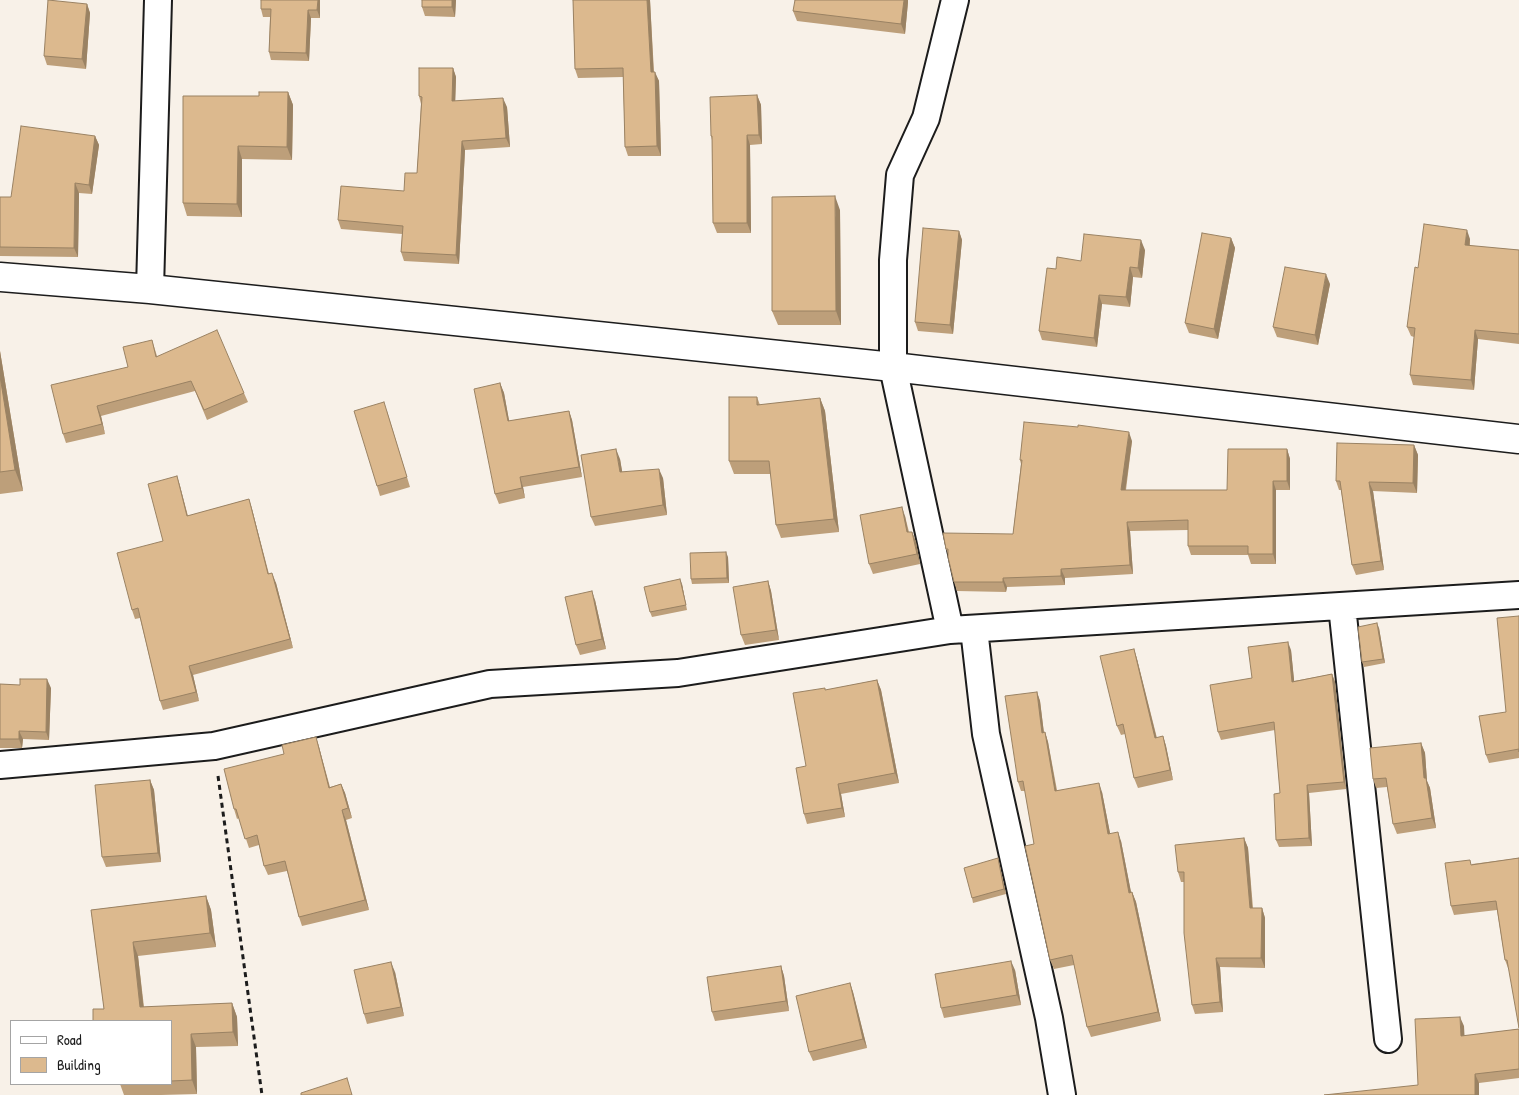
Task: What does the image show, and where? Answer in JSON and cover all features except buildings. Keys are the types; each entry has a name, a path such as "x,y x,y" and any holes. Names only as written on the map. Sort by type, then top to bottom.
{"main road":[{"path":"0,277 150,289 893,367 1519,439"}],"street":[{"path":"150,289 158,0"},
{"path":"955,0 926,118 900,175 893,260 893,367 962,630 1049,1018 1062,1095"},
{"path":"0,765 214,746 490,684 678,673 962,630 1519,595"},
{"path":"1342,606 1388,1039"}],"path":[{"path":"214,746 262,1095"}]}
